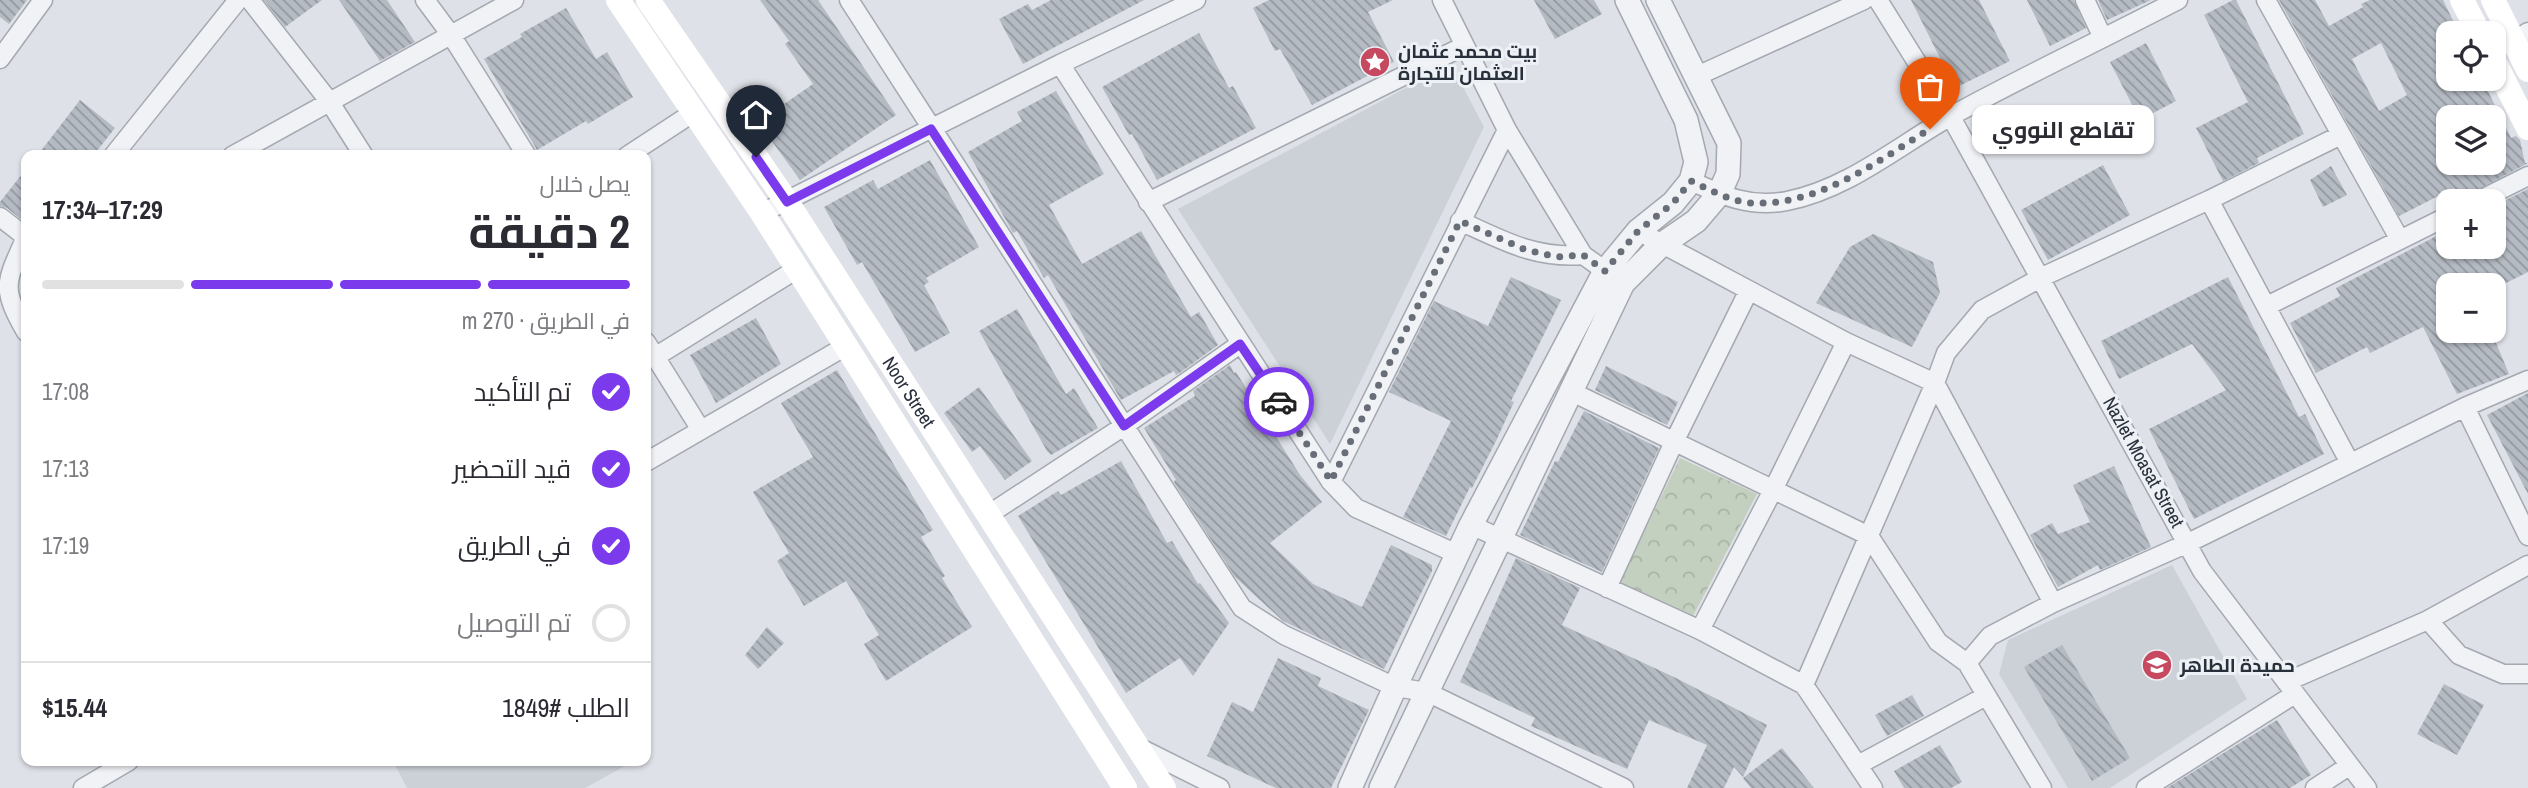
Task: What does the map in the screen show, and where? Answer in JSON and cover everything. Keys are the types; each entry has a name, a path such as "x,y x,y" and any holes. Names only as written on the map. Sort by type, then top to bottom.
{"main road":[{"name":"Noor Street","path":"618,0 762,213 1125,788"},
{"name":"Noor Street","path":"649,0 787,202 1164,788"},
{"path":"2462,0 2473,21"},
{"path":"2493,0 2521,37 2528,70"},
{"path":"2506,85 2528,128"}],"street":[{"path":"0,59 43,0"},
{"path":"118,150 238,0"},
{"path":"250,0 329,101 360,150"},
{"path":"425,0 451,35 523,150"},
{"path":"246,150 329,101 514,0"},
{"path":"849,0 1242,608 1284,635 1395,687 1427,692 1613,785"},
{"path":"762,213 1060,64 1196,0"},
{"path":"1442,0 1507,130 1583,255 1614,277"},
{"path":"1350,788 1471,525 1638,231 1673,203 1691,181 1696,162 1686,120 1627,0"},
{"path":"1381,788 1572,392 1614,277 1696,222 1720,194 1728,174 1728,142 1658,0"},
{"path":"1696,76 1864,0"},
{"name":"Nazlet Moasat Street","path":"1878,0 1951,117 2202,570 2367,788"},
{"path":"2085,0 2103,38"},
{"path":"1691,181 1749,203 1786,201 1821,192 1951,117 2178,0"},
{"path":"2266,0 2400,240"},
{"path":"1148,202 1464,46"},
{"path":"1060,64 1331,481 1356,508 1457,554"},
{"path":"636,150 694,112"},
{"path":"1331,481 1507,130"},
{"path":"1804,685 1946,353 1982,310 2042,278 2209,201 2341,135"},
{"path":"2502,189 2528,176"},
{"path":"2209,201 2350,463"},
{"path":"0,217 21,233"},
{"path":"1460,221 1526,250 1558,257 1583,255"},
{"path":"2267,306 2436,222"},
{"path":"1638,231 1748,292 1935,383 2053,603"},
{"path":"21,248 6,280 11,307 21,324"},
{"path":"651,349 797,269"},
{"path":"1607,588 1674,442 1748,292"},
{"path":"1700,630 1846,342"},
{"path":"988,515 1124,426 1240,344"},
{"path":"651,459 846,346"},
{"path":"651,352 701,430"},
{"path":"1967,663 1990,636 2053,603 2188,543 2465,407 2528,380"},
{"path":"1572,392 1869,536 1938,642 1967,663 2042,788"},
{"path":"2465,407 2528,536"},
{"path":"1471,525 1700,630 1804,685 1873,788"},
{"path":"2146,788 2290,688 2428,620 2528,565"},
{"path":"2428,620 2459,655 2503,674 2528,674"},
{"path":"1858,765 1986,696"},
{"path":"1138,747 1220,788"},
{"path":"83,788 120,766"},
{"path":"2315,788 2349,766"}],"shaded area":[{"path":"1451,64 1484,127 1330,444 1178,209"},
{"path":"2172,565 2247,699 2110,788 2068,788 1999,674 2008,640"},
{"path":"396,766 625,766 585,788 407,788"}],"green space":[{"path":"1680,458 1757,494 1692,618 1619,583"}],"building":[{"path":"0,0 27,0 9,24 0,17"},
{"path":"264,0 322,0 285,27"},
{"path":"339,0 387,0 415,42 380,61"},
{"path":"760,0 818,0 896,115 800,180 758,122 813,84 785,44 789,41"},
{"path":"1051,0 1144,0 1023,64 999,19 1028,4 1032,10"},
{"path":"1269,0 1393,0 1368,12 1394,62 1312,105 1280,49 1275,51 1253,8"},
{"path":"1534,0 1594,0 1602,14 1555,39"},
{"path":"1911,0 1979,0 2010,61 1955,88"},
{"path":"2027,0 2074,0 2086,28 2050,46"},
{"path":"2098,0 2151,0 2107,20"},
{"path":"2236,0 2304,134 2257,158 2259,163 2223,181 2196,128 2248,102 2204,15"},
{"path":"2279,0 2315,0 2329,26 2363,7 2361,4 2370,0 2443,0 2453,21 2436,21 2436,91 2488,91 2495,105 2436,105 2436,175 2505,175 2479,189 2436,189 2436,197 2399,216","holes":["2381,43 2407,95 2379,111 2352,59"]},
{"path":"566,8 596,59 607,52 633,97 537,150 484,59 522,37 520,34"},
{"path":"1199,33 1229,88 1233,86 1256,128 1157,180 1102,87"},
{"path":"2146,43 2176,101 2140,120 2110,62"},
{"path":"1056,91 1104,174 1049,205 1082,264 1141,231 1191,317 1199,312 1218,345 1176,375 1174,371 1121,400 1048,275 1044,278 1017,231 1013,233 968,152 1022,121 1017,112"},
{"path":"80,100 115,128 98,150 42,150"},
{"path":"2506,128 2511,138 2516,136 2520,140 2525,163 2528,163 2506,175"},
{"path":"930,160 979,247 926,278 929,282 924,285 950,333 915,352 862,262 857,265 824,207 873,180 878,189"},
{"path":"2103,165 2130,215 2048,260 2021,210"},
{"path":"2331,166 2347,195 2323,207 2310,180"},
{"path":"21,175 21,219 0,206 0,202"},
{"path":"2528,189 2528,272 2506,283 2506,273 2436,273 2436,343 2496,343 2509,374 2457,394 2423,327 2370,353 2367,347 2316,373 2290,323 2340,296 2336,288 2436,236 2436,259 2506,259 2506,200"},
{"path":"1873,234 1933,262 1940,293 1912,347 1816,303 1850,247"},
{"path":"1511,277 1561,300 1511,401 1514,402 1496,441 1446,536 1403,517 1451,421 1389,392 1434,301 1488,326"},
{"path":"2228,277 2299,417 2305,414 2324,454 2194,519 2149,429 2226,390 2192,344 2119,379 2101,341"},
{"path":"1017,309 1066,394 1074,388 1098,428 1051,455 979,331"},
{"path":"756,318 781,364 716,403 690,355"},
{"path":"1230,365 1300,475 1322,502 1270,543 1313,584 1362,607 1391,545 1432,565 1432,571 1384,669 1283,621 1235,577 1175,484 1176,480 1144,428 1195,396 1193,391"},
{"path":"1606,366 1678,402 1667,425 1595,390"},
{"path":"837,370 933,530 921,537 972,627 886,681 864,644 879,635 846,581 804,606 777,561 789,553 753,492 813,457 781,403"},
{"path":"979,387 1032,461 1005,480 980,446 972,452 944,413"},
{"path":"2528,393 2528,494 2487,415"},
{"path":"1584,411 1659,448 1602,572 1520,535 1555,461 1558,462"},
{"path":"1121,461 1167,543 1172,541 1198,584 1200,583 1229,623 1193,676 1180,658 1126,693 1018,516 1058,491 1061,495"},
{"path":"2114,466 2151,547 2100,570 2098,565 2058,587 2030,535 2052,523 2058,534 2090,522 2073,485"},
{"path":"1516,558 1580,588 1562,625 1676,678 1767,725 1743,777 1734,767 1724,788 1687,788 1707,745 1649,720 1627,769 1531,726 1535,718 1460,682"},
{"path":"767,627 784,643 758,669 745,655"},
{"path":"2062,645 2130,758 2092,781 2024,667"},
{"path":"1278,658 1321,678 1318,686 1369,710 1331,788 1276,788 1207,756 1232,702 1253,712"},
{"path":"2444,684 2484,705 2457,755 2417,734"},
{"path":"1912,695 1924,716 1887,736 1875,715"},
{"path":"2277,720 2311,775 2290,788 2167,788"},
{"path":"1940,745 1962,782 1951,788 1904,788 1894,771"},
{"path":"1782,748 1814,788 1751,788 1743,778"}],"way so far":[{"path":"1279,402 1331,481 1460,221 1526,250 1558,257 1583,255 1605,271 1638,231 1673,203 1691,181 1749,203 1786,201 1821,192 1930,129"}],"place":[{"name":"بيت محمد عثمان العثمان للتجارة","path":"1375,62"},
{"name":"تقاطع النووي","path":"1930,129"},
{"name":"حميدة الطاهر","path":"2157,665"}],"route":[{"path":"756,157 787,202 931,129 1124,426 1240,344 1279,402"}]}
